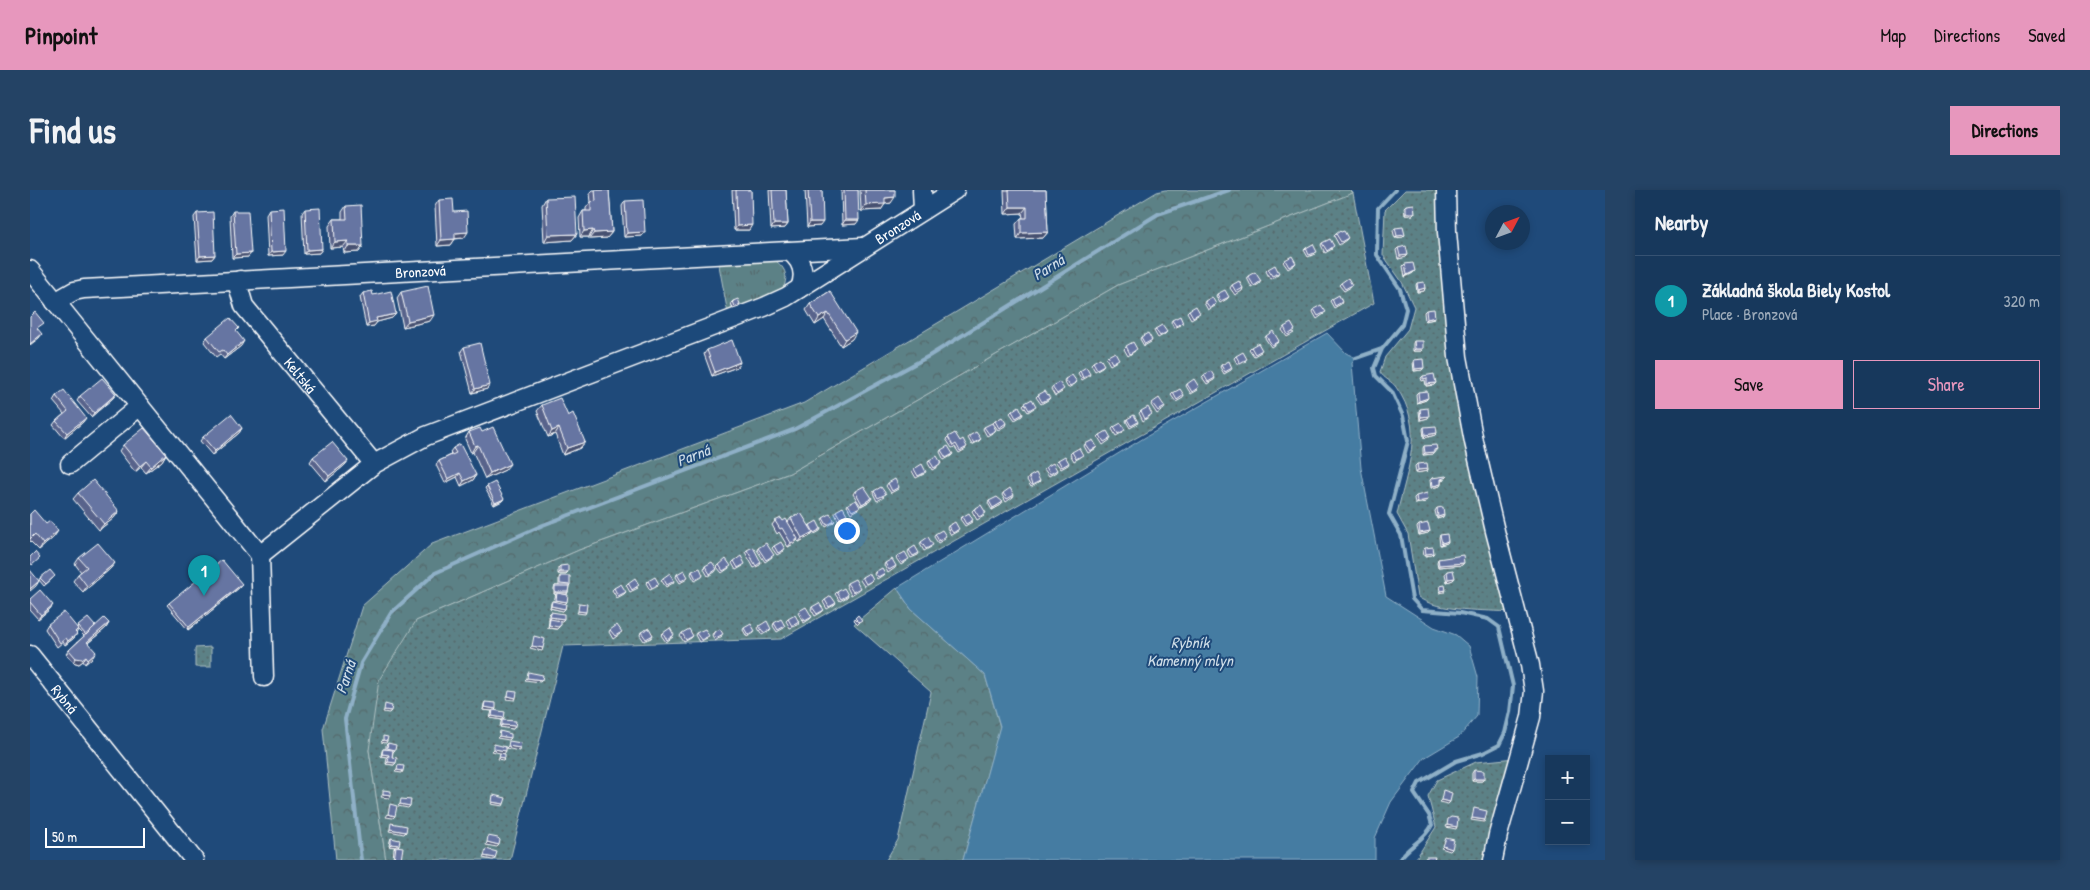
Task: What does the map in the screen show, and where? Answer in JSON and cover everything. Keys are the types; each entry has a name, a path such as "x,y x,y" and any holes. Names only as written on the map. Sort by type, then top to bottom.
{"street":[{"path":"922,190 923,210"},
{"name":"Bronzová","path":"260,554 374,464 426,436 764,307 800,288 955,190"},
{"path":"1446,190 1447,232 1458,357 1476,451 1530,665 1534,691 1531,717 1498,835 1493,860"},
{"name":"Bronzová","path":"55,302 68,294 84,289 789,252 865,246"},
{"path":"789,252 798,259 803,270 800,288"},
{"path":"30,270 260,554 264,677"},
{"name":"Keltská","path":"240,280 239,289 244,306 374,464"},
{"path":"70,464 140,406"},
{"name":"Rybná","path":"30,655 194,860"}],"green space":[{"path":"1165,190 1350,190 1353,193 1118,285 790,473 579,550 416,621 369,750 386,860 336,860 323,729 362,606 432,544 804,403 1157,192"},
{"path":"1405,190 1441,190 1443,239 1512,612 1450,608 1426,602 1418,597 1408,534 1397,514 1409,465 1412,434 1410,418 1405,403 1396,387 1380,372 1385,357 1408,329 1414,307 1402,282 1383,255 1385,210"},
{"path":"1353,193 1374,303 781,639 563,646 510,860 386,860 369,750 379,680 416,621 579,550 790,473 1118,285"},
{"path":"773,259 783,268 786,275 783,289 728,314 718,260"},
{"path":"897,588 911,609 985,675 1000,727 963,860 886,860 898,840 931,692 854,624"},
{"path":"211,647 211,667 195,667 195,648"},
{"path":"1516,758 1490,860 1415,860 1436,827 1428,796 1437,780 1476,762"}],"water":[{"name":"Rybník Kamenný mlyn","path":"1327,333 1346,353 1356,358 1352,363 1361,468 1386,596 1434,627 1456,635 1469,646 1478,677 1477,716 1459,737 1424,758 1391,802 1375,838 1375,860 963,860 1000,726 985,675 911,609 897,588 1144,438"}],"building":[{"path":"595,190 609,190 612,232 594,233 593,230 584,231 583,211 591,211 591,202 596,201"},
{"path":"736,190 751,190 752,225 737,226"},
{"path":"772,190 786,190 788,224 774,224"},
{"path":"808,190 822,190 823,222 810,222"},
{"path":"844,190 858,190 859,220 845,220"},
{"path":"865,190 895,190 895,197 885,198 885,204 866,205"},
{"path":"1009,190 1046,190 1048,232 1021,233 1021,218 1027,218 1027,207 1010,207"},
{"path":"575,197 577,234 548,235 546,198"},
{"path":"453,199 454,212 467,211 468,232 455,233 455,239 441,240 439,200"},
{"path":"643,200 645,232 627,233 625,201"},
{"path":"1414,204 1415,213 1406,213 1406,205"},
{"path":"361,205 363,246 348,246 348,241 335,242 334,219 347,219 346,206"},
{"path":"284,208 286,251 271,252 269,209"},
{"path":"320,208 322,249 307,250 305,209"},
{"path":"233,211 248,211 251,253 236,254"},
{"path":"213,212 215,255 200,256 197,213"},
{"path":"1403,227 1405,235 1397,236 1395,228"},
{"path":"1344,231 1348,238 1341,242 1336,234"},
{"path":"1330,239 1334,246 1327,251 1322,243"},
{"path":"1313,244 1317,252 1309,255 1306,248"},
{"path":"1406,246 1408,255 1400,256 1398,248"},
{"path":"1292,256 1296,263 1289,267 1285,260"},
{"path":"1413,263 1415,271 1407,275 1405,264"},
{"path":"1275,265 1279,273 1272,276 1268,269"},
{"path":"1255,272 1261,281 1254,286 1248,276"},
{"path":"1348,278 1352,285 1345,289 1341,283"},
{"path":"1239,281 1243,288 1236,292 1232,285"},
{"path":"1424,282 1425,288 1418,290 1417,283"},
{"path":"428,286 434,315 408,321 401,292"},
{"path":"1225,290 1229,297 1221,301 1217,294"},
{"path":"372,291 373,295 391,291 396,314 376,318 377,321 369,323 363,293"},
{"path":"830,291 856,332 845,339 828,313 819,318 810,304"},
{"path":"1339,295 1342,302 1335,306 1332,299"},
{"path":"1212,297 1216,304 1210,308 1205,301"},
{"path":"738,299 740,304 735,307 733,301"},
{"path":"1321,305 1326,312 1318,316 1314,309"},
{"path":"1196,306 1200,313 1193,317 1189,310"},
{"path":"1434,309 1435,317 1427,319 1426,310"},
{"path":"35,312 44,323 37,328 42,334 30,344 30,317"},
{"path":"1180,316 1183,323 1176,326 1172,320"},
{"path":"230,318 239,328 236,331 244,341 227,355 223,350 219,352 207,337"},
{"path":"1291,323 1295,330 1288,335 1284,327"},
{"path":"1162,325 1167,332 1160,336 1155,329"},
{"path":"1273,331 1279,341 1272,345 1266,336"},
{"path":"1148,333 1152,340 1145,344 1141,337"},
{"path":"732,340 740,362 715,372 707,350"},
{"path":"1414,341 1423,341 1423,349 1415,349"},
{"path":"1133,342 1137,349 1130,354 1126,346"},
{"path":"480,343 490,385 475,389 464,347"},
{"path":"1258,343 1262,350 1255,354 1251,347"},
{"path":"1115,352 1119,359 1112,363 1108,356"},
{"path":"1243,352 1247,359 1240,363 1236,356"},
{"path":"1100,358 1104,365 1097,369 1093,362"},
{"path":"1423,359 1424,368 1415,369 1414,360"},
{"path":"1229,361 1232,368 1225,372 1221,365"},
{"path":"1086,367 1090,374 1083,378 1080,371"},
{"path":"1211,371 1215,378 1208,382 1204,375"},
{"path":"1434,374 1436,383 1427,384 1427,378 1423,379 1423,376"},
{"path":"1072,375 1077,382 1070,386 1065,379"},
{"path":"102,378 116,394 94,413 80,396"},
{"path":"1194,379 1199,387 1192,392 1187,384"},
{"path":"1059,382 1064,389 1057,394 1052,387"},
{"path":"1180,389 1184,395 1177,400 1173,393"},
{"path":"64,390 86,418 67,433 56,421 68,411 56,396"},
{"path":"1045,391 1050,398 1042,402 1038,395"},
{"path":"1427,391 1428,398 1419,401 1418,392"},
{"path":"560,398 568,416 573,413 585,442 567,448 559,428 552,431 542,405"},
{"path":"1159,398 1165,407 1158,411 1152,403"},
{"path":"1032,399 1036,406 1029,410 1025,403"},
{"path":"1019,406 1023,414 1016,418 1012,411"},
{"path":"1148,407 1152,414 1145,419 1141,411"},
{"path":"1428,408 1429,416 1421,417 1420,409"},
{"path":"231,414 242,428 215,451 203,437"},
{"path":"1134,415 1138,422 1131,426 1127,419"},
{"path":"1002,417 1006,423 999,428 995,421"},
{"path":"992,423 996,430 989,434 984,427"},
{"path":"1121,423 1125,430 1118,434 1114,427"},
{"path":"1436,426 1437,433 1425,435 1424,427"},
{"path":"493,427 510,464 490,473 478,445 475,446 469,432 480,428 482,432"},
{"path":"144,428 166,454 151,467 146,461 140,466 123,445"},
{"path":"1107,431 1111,438 1104,442 1100,435"},
{"path":"976,432 981,439 974,443 969,436"},
{"path":"955,433 960,441 963,439 967,447 960,451 956,444 953,446 948,437"},
{"path":"1093,440 1097,447 1090,451 1085,444"},
{"path":"332,442 348,461 329,476 313,457"},
{"path":"460,444 476,475 464,481 460,473 448,479 439,461 456,453 453,448"},
{"path":"1436,445 1437,449 1434,452 1425,453 1424,446"},
{"path":"948,446 953,454 946,458 941,450"},
{"path":"1079,448 1083,455 1076,459 1072,452"},
{"path":"937,456 941,463 934,468 929,460"},
{"path":"1065,456 1069,463 1062,467 1058,460"},
{"path":"1053,463 1057,470 1050,474 1046,467"},
{"path":"1427,463 1428,469 1418,470 1417,464"},
{"path":"922,464 926,472 918,476 914,469"},
{"path":"1036,473 1040,481 1032,485 1029,477"},
{"path":"1446,476 1441,479 1441,484 1433,486 1432,478"},
{"path":"895,479 899,487 892,491 888,483"},
{"path":"93,480 119,511 104,524 78,493"},
{"path":"495,482 504,499 495,503 487,486"},
{"path":"864,486 872,498 862,504 855,491"},
{"path":"881,487 886,494 878,498 874,491"},
{"path":"1010,488 1014,495 1007,499 1003,493"},
{"path":"1427,493 1428,500 1417,502 1416,496"},
{"path":"997,497 1003,502 993,508 989,501"},
{"path":"856,500 860,507 852,511 848,504"},
{"path":"981,505 986,513 979,517 974,509"},
{"path":"843,507 847,514 840,518 836,511"},
{"path":"1443,507 1444,515 1438,517 1437,508"},
{"path":"34,510 46,524 50,521 58,531 43,544 35,534 30,539 30,514"},
{"path":"801,513 813,532 802,538 791,518"},
{"path":"969,513 973,520 966,524 962,517"},
{"path":"830,514 835,521 827,525 823,518"},
{"path":"781,518 783,521 786,519 798,539 791,543 782,528 780,529 775,521"},
{"path":"817,521 821,529 814,533 810,525"},
{"path":"955,522 959,529 953,533 948,526"},
{"path":"1428,523 1430,531 1420,533 1419,525"},
{"path":"942,530 946,536 939,541 935,534"},
{"path":"1447,534 1448,541 1442,543 1440,535"},
{"path":"928,537 933,545 926,549 921,542"},
{"path":"781,542 785,549 778,553 774,546"},
{"path":"98,543 115,563 87,586 78,574 87,567 79,558"},
{"path":"766,543 774,555 766,560 758,548"},
{"path":"915,546 919,553 913,556 909,550"},
{"path":"753,547 761,562 756,566 747,550"},
{"path":"1433,547 1434,553 1426,554 1425,548"},
{"path":"35,552 40,558 32,565 30,557"},
{"path":"905,552 909,559 902,563 898,556"},
{"path":"1463,555 1464,563 1439,565 1438,559"},
{"path":"741,556 745,564 738,568 734,561"},
{"path":"726,559 731,566 723,571 719,565"},
{"path":"892,559 896,566 889,570 885,563"},
{"path":"222,560 242,584 189,627 169,603"},
{"path":"712,562 717,569 710,574 705,566"},
{"path":"568,565 568,572 560,572 560,566"},
{"path":"700,568 703,575 696,579 692,571"},
{"path":"882,568 885,573 878,577 875,572"},
{"path":"30,570 39,581 30,589"},
{"path":"50,570 55,576 46,584 40,578"},
{"path":"684,570 688,577 681,581 677,574"},
{"path":"1453,570 1455,578 1448,579 1447,571"},
{"path":"670,573 674,581 667,585 663,578"},
{"path":"869,573 873,580 866,584 862,577"},
{"path":"560,576 570,576 570,585 560,584"},
{"path":"655,577 659,584 652,588 648,581"},
{"path":"635,578 639,585 632,590 628,583"},
{"path":"855,579 860,588 853,592 847,583"},
{"path":"621,584 626,592 618,596 614,588"},
{"path":"1445,585 1446,590 1441,591 1440,586"},
{"path":"555,586 569,586 568,592 555,592"},
{"path":"844,588 848,595 841,599 837,592"},
{"path":"40,590 53,605 41,615 30,602 30,599"},
{"path":"557,593 568,595 567,602 556,600"},
{"path":"831,596 836,603 829,607 825,600"},
{"path":"552,601 566,604 565,609 551,606"},
{"path":"579,603 587,604 586,612 578,611"},
{"path":"819,603 824,610 817,614 812,607"},
{"path":"806,607 812,617 805,621 799,611"},
{"path":"64,612 78,629 75,632 77,634 68,641 66,638 60,643 48,624"},
{"path":"551,612 564,614 564,619 550,617"},
{"path":"795,615 799,622 792,626 788,619"},
{"path":"858,615 862,620 859,622 855,618"},
{"path":"88,618 95,626 86,635 78,626"},
{"path":"104,618 109,623 87,642 96,652 88,659 86,656 82,659 76,658 69,650"},
{"path":"550,619 561,621 561,625 558,627 549,625"},
{"path":"781,619 785,626 778,630 774,623"},
{"path":"767,621 771,629 764,633 759,626"},
{"path":"751,624 755,631 748,635 744,628"},
{"path":"617,625 622,632 615,636 610,630"},
{"path":"649,628 653,635 646,639 641,632"},
{"path":"670,628 674,635 667,640 663,633"},
{"path":"689,629 693,636 686,640 682,633"},
{"path":"705,629 709,636 701,640 696,633"},
{"path":"720,629 723,634 716,638 713,633"},
{"path":"534,636 545,639 543,648 532,646"},
{"path":"528,672 543,675 542,680 527,678"},
{"path":"509,691 517,692 516,698 508,696"},
{"path":"485,702 496,703 496,709 484,707"},
{"path":"385,704 392,706 391,711 384,710"},
{"path":"493,710 505,712 504,718 492,716"},
{"path":"502,720 516,721 515,726 502,725"},
{"path":"500,731 511,734 511,738 499,736"},
{"path":"383,736 388,737 387,741 383,740"},
{"path":"509,741 521,743 520,748 508,746"},
{"path":"388,743 396,745 395,750 387,748"},
{"path":"494,744 506,747 506,751 494,749"},
{"path":"383,749 393,750 392,757 397,758 396,763 388,762 389,755 382,754"},
{"path":"500,753 505,754 505,758 499,757"},
{"path":"398,765 404,766 403,771 397,770"},
{"path":"1474,770 1484,771 1484,779 1474,779"},
{"path":"383,790 391,791 391,795 383,794"},
{"path":"1443,790 1452,793 1450,802 1441,800"},
{"path":"493,795 506,798 504,804 492,802"},
{"path":"401,799 411,800 410,806 400,804"},
{"path":"390,804 397,806 395,816 388,814"},
{"path":"1474,808 1487,811 1485,820 1472,818"},
{"path":"1451,817 1458,818 1457,827 1447,825 1448,819"},
{"path":"391,823 407,826 406,832 390,829"},
{"path":"488,836 498,838 500,840 499,845 487,842"},
{"path":"391,838 400,840 399,845 391,844"},
{"path":"1446,838 1454,840 1452,849 1443,846"},
{"path":"396,846 403,847 401,860 394,860"},
{"path":"486,849 497,852 495,858 484,856"},
{"path":"1426,857 1435,857 1434,860 1425,860"}],"waterway":[{"name":"Parná","path":"361,860 345,719 361,663 391,613 435,573 543,525 795,429 929,356 1158,214 1229,190"},
{"path":"1395,190 1378,208 1377,255 1400,289 1406,309 1402,325 1382,349 1374,368 1376,376 1392,392 1403,416 1408,441 1389,514 1401,535 1412,599 1422,610 1460,613 1488,619 1499,627 1513,686 1510,712 1505,733 1499,745 1483,753 1456,761 1419,783 1414,793 1429,815 1432,825 1425,835 1399,860"},
{"path":"1356,358 1382,349"}],"place":[{"name":"Základná škola Biely Kostol","path":"204,596"}]}
